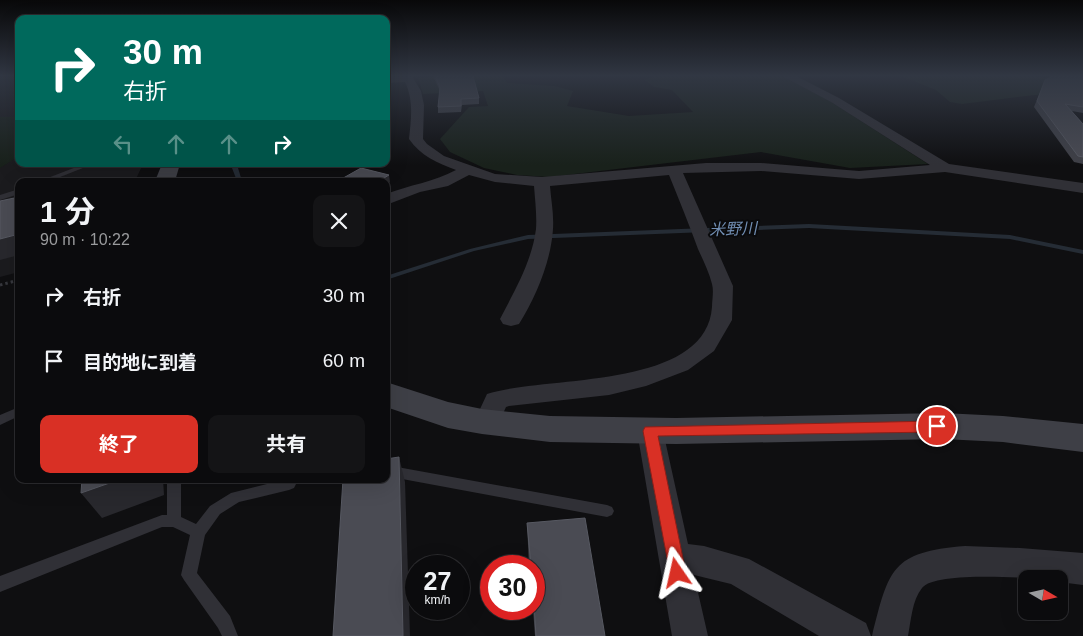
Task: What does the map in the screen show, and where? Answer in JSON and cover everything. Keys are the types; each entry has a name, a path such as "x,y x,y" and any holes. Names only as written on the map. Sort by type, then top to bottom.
{"street":[{"path":"418,106 416,139 422,147 434,156 468,170 495,178 542,182 674,169 761,167 859,175 945,168 1083,188"},
{"path":"844,106 945,168"},
{"path":"487,422 496,401 507,397 590,389 628,383 653,376 686,361 712,338 724,309 723,286 674,169"},
{"path":"390,198 416,188 443,183 468,170"},
{"path":"511,319 530,281 542,242 544,230 542,182"},
{"path":"390,396 406,403 487,422 602,431 956,426 1033,431 1083,438"},
{"path":"650,431 690,636"},
{"path":"674,557 704,561 738,570 853,636"},
{"path":"890,636 900,597 912,573 932,564 961,561 1083,568"}],"lane":[{"path":"52,178 82,167"},
{"path":"0,198 15,194"},
{"path":"0,420 15,413"},
{"path":"390,471 608,510"},
{"path":"174,483 174,521"},
{"path":"230,636 224,622 189,575 198,532 215,510 236,497 289,484"},
{"path":"0,584 162,521 174,521 198,532"}],"path":[{"path":"0,285 15,281"}],"shaded area":[{"path":"0,106 15,106 15,167 142,167 136,178 15,178 15,273 0,277"},
{"path":"567,106 629,116 693,112 687,106 837,106 928,164 850,168 761,152 549,177 517,175 484,168 450,152 440,139 469,107"},
{"path":"0,117 15,117 15,159 0,168"}],"building":[{"path":"438,106 461,106 461,106"},
{"path":"1040,106 1067,106 1083,124 1083,157 1078,156"},
{"path":"361,168 389,175 384,178 343,178"},
{"path":"15,198 15,235 0,239 0,201"},
{"path":"399,457 403,636 333,636 343,483 390,483 390,458"},
{"path":"82,483 110,483 81,493"},
{"path":"585,518 605,636 536,636 535,620 545,620 545,555 530,555 527,523"}],"waterway":[{"name":"米野川","path":"235,168 239,178"},
{"name":"米野川","path":"390,277 472,250 528,237 809,226 1010,237 1083,252"}],"route":[{"path":"677,573 650,431 937,426"}]}
